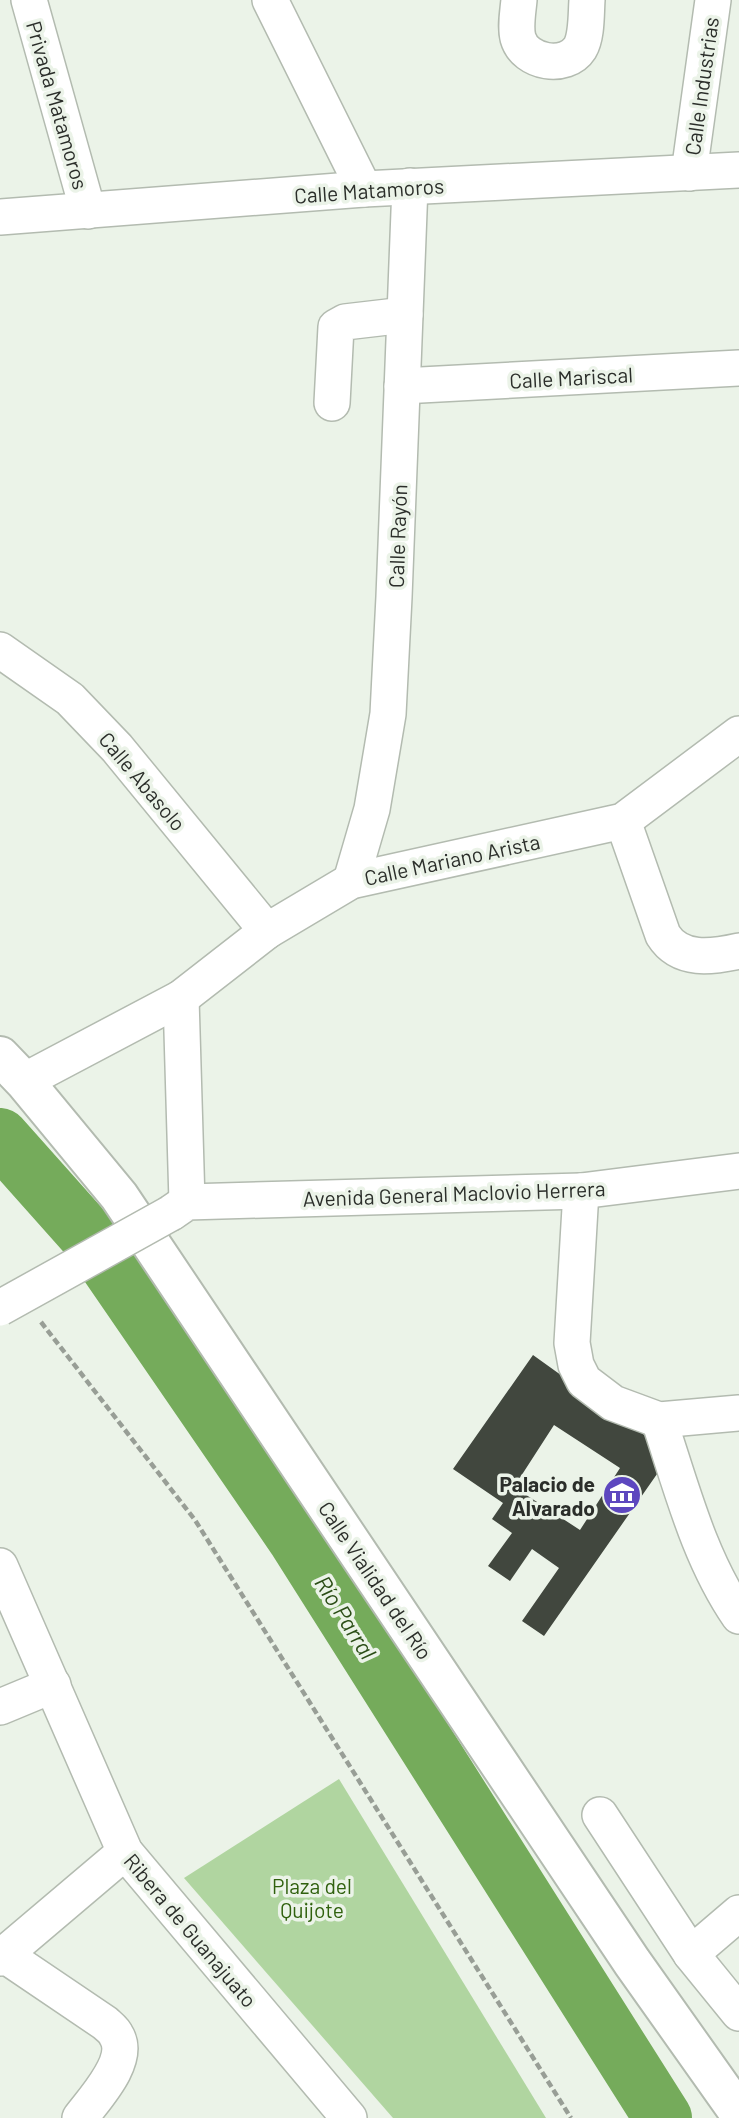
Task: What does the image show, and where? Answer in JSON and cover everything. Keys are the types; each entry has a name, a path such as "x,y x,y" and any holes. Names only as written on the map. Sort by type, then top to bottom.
{"main road":[{"name":"Calle Vialidad del Río","path":"12,1069 119,1196 617,1939 739,2113"}],"street":[{"name":"Privada Matamoros","path":"29,0 88,211"},
{"path":"270,0 364,189"},
{"path":"519,0 518,39 526,51 542,60 559,61 571,58 581,46 587,0"},
{"name":"Calle Industrias","path":"689,173 713,0"},
{"name":"Calle Matamoros","path":"12,217 410,186 739,170"},
{"name":"Calle Rayón","path":"351,881 372,809 388,714 410,186"},
{"path":"0,192 12,217"},
{"path":"332,403 336,327 345,322 405,314"},
{"name":"Calle Mariscal","path":"402,386 739,368"},
{"name":"Calle Abasolo","path":"0,650 70,699 117,748 267,931"},
{"name":"Calle Mariano Arista","path":"12,1069 181,998 267,931 351,881 623,821 739,734"},
{"path":"623,821 663,935 670,946 700,957 739,951"},
{"path":"17,1310 179,1208 181,998"},
{"name":"Avenida General Maclovio Herrera","path":"179,1208 581,1191 739,1171"},
{"path":"581,1191 572,1343 576,1365 584,1381 613,1403 659,1420 739,1413"},
{"path":"659,1420 695,1525 714,1571 739,1616"},
{"name":"Ribera de Guanajuato","path":"0,1566 125,1852 349,2118"},
{"path":"0,1707 53,1685"},
{"path":"600,1815 691,1954 739,2014"},
{"path":"80,2118 117,2067 120,2050 118,2036 104,2023 2,1956 125,1852"},
{"path":"691,1954 739,1913"}],"path":[{"path":"17,1310 195,1520 571,2118"}],"green space":[{"name":"Plaza del Quijote","path":"339,1779 546,2118 393,2118 184,1878"}],"building":[{"name":"Palacio de Alvarado","path":"533,1355 671,1454 544,1636 522,1621 559,1568 532,1549 510,1581 488,1566 512,1533 492,1519 503,1503 453,1469","holes":["554,1425 620,1468 580,1530 514,1487"]}],"waterway":[{"name":"Río Parral","path":"0,1137 90,1238 296,1538 663,2118"}],"place":[{"name":"Palacio de Alvarado","path":"622,1495"}]}
